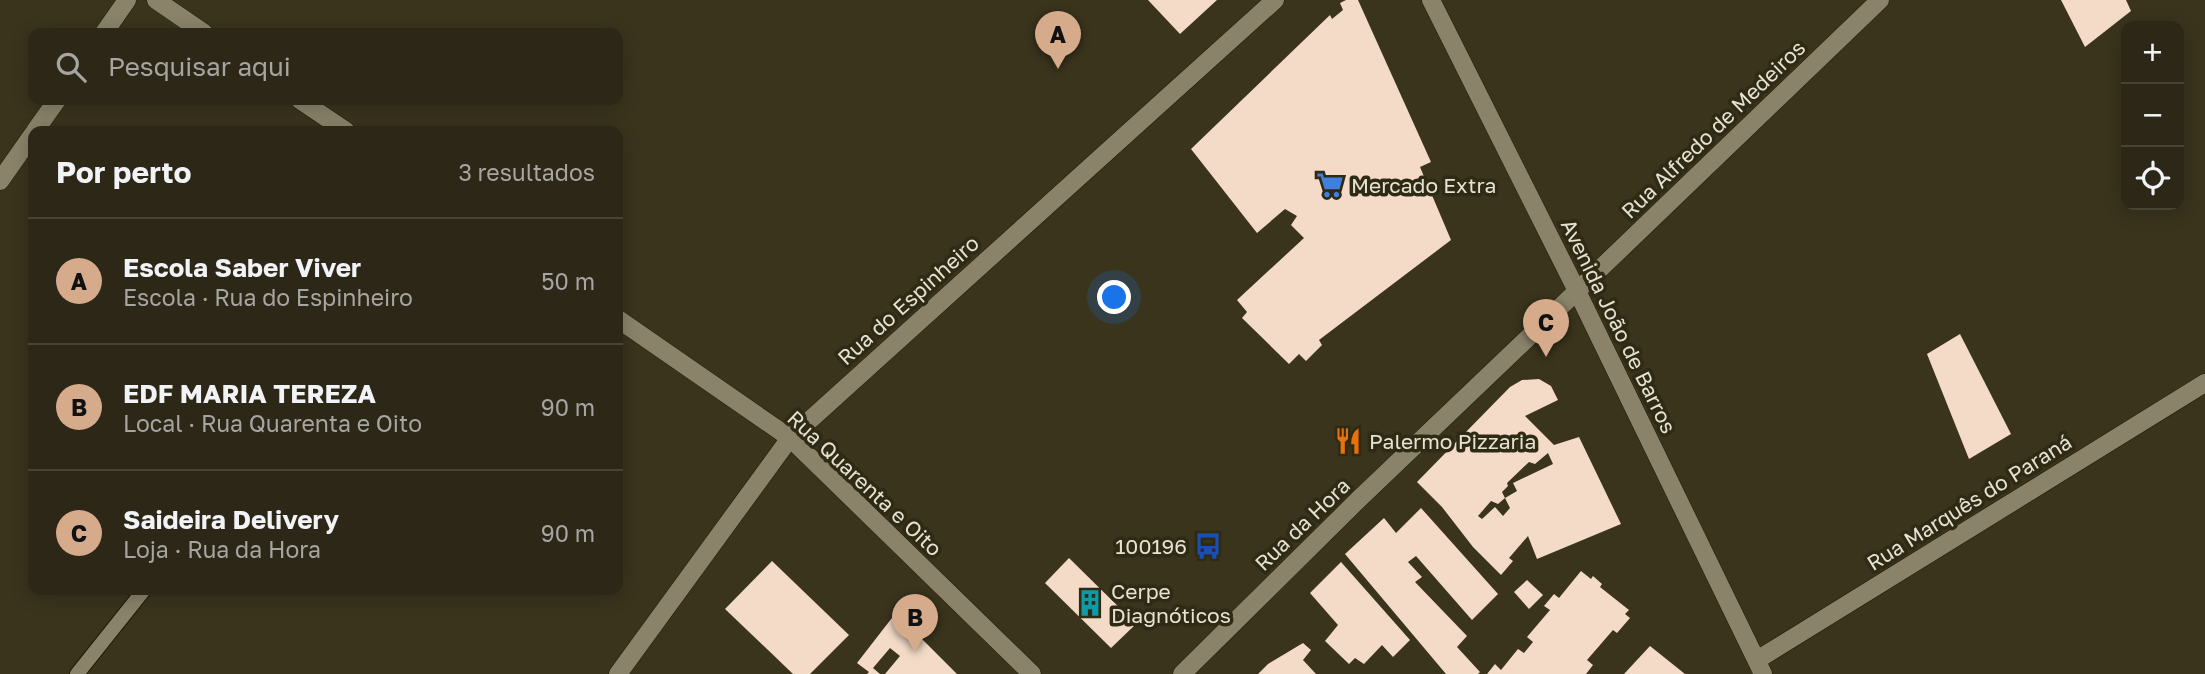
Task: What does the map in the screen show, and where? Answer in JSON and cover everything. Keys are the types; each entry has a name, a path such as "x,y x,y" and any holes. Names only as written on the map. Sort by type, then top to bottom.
{"street":[{"path":"107,28 127,0"},
{"path":"156,0 197,28"},
{"name":"Rua do Espinheiro","path":"618,674 790,438 1275,0"},
{"name":"Avenida João de Barros","path":"1431,0 1577,291 1760,667"},
{"name":"Rua Alfredo de Medeiros","path":"1577,291 1880,0"},
{"path":"38,126 53,105"},
{"path":"307,105 339,126"},
{"path":"0,181 28,141"},
{"name":"Rua da Hora","path":"1182,674 1359,499 1577,291"},
{"name":"Rua Quarenta e Oito","path":"623,322 790,438 1032,674"},
{"name":"Rua Marquês do Paraná","path":"1760,667 2205,383"}],"lane":[{"path":"77,674 140,595"}],"building":[{"path":"1148,0 1217,0 1180,34"},
{"path":"1358,0 1431,162 1420,167 1451,240 1319,340 1322,345 1306,361 1299,354 1289,364 1242,318 1247,312 1237,300 1304,238 1291,225 1297,216 1285,209 1257,233 1191,149 1330,15 1332,19 1343,10 1340,3"},
{"path":"2061,0 2126,0 2131,11 2085,47"},
{"path":"1960,334 2011,434 1969,459 1927,354"},
{"path":"1539,379 1551,386 1558,400 1525,416 1554,445 1579,437 1621,524 1537,559 1528,536 1509,558 1513,561 1501,575 1417,482 1510,387 1522,380","holes":["1548,453 1553,464 1513,483 1517,491 1505,498 1502,492 1508,486 1507,483 1529,462 1535,464","1505,498 1510,508 1503,516 1495,507 1482,519 1478,516 1491,501 1498,504"]},
{"path":"1421,508 1498,594 1472,620 1416,556 1408,562 1422,577 1415,582 1467,636 1457,647 1480,672 1478,674 1446,674 1345,554 1384,518 1396,533"},
{"name":"Cerpe Diagnóticos","path":"1069,558 1136,624 1111,648 1045,583"},
{"path":"772,561 849,635 810,674 793,674 725,609"},
{"path":"1341,562 1410,640 1393,657 1382,645 1364,664 1355,658 1349,664 1325,641 1338,625 1310,593"},
{"path":"1581,571 1602,584 1600,587 1629,610 1625,614 1630,618 1617,633 1613,630 1587,660 1593,665 1586,674 1487,674 1495,664 1501,670 1518,649 1524,653 1533,642 1527,637 1550,610 1544,606 1554,594 1559,598"},
{"path":"1527,580 1543,595 1529,609 1514,592"},
{"path":"895,614 957,674 885,674 900,656 890,648 873,668 880,674 867,674 869,672 857,663"},
{"path":"1303,643 1311,650 1303,660 1316,674 1258,674 1268,664"},
{"path":"1650,646 1685,674 1624,674"}],"place":[{"name":"Escola Saber Viver","path":"1058,69"},
{"name":"Mercado Extra","path":"1330,185"},
{"name":"Saideira Delivery","path":"1546,357"},
{"name":"Palermo Pizzaria","path":"1348,441"},
{"name":"100196","path":"1208,546"},
{"name":"Cerpe Diagnóticos","path":"1090,603"},
{"name":"EDF MARIA TEREZA","path":"915,652"}]}
